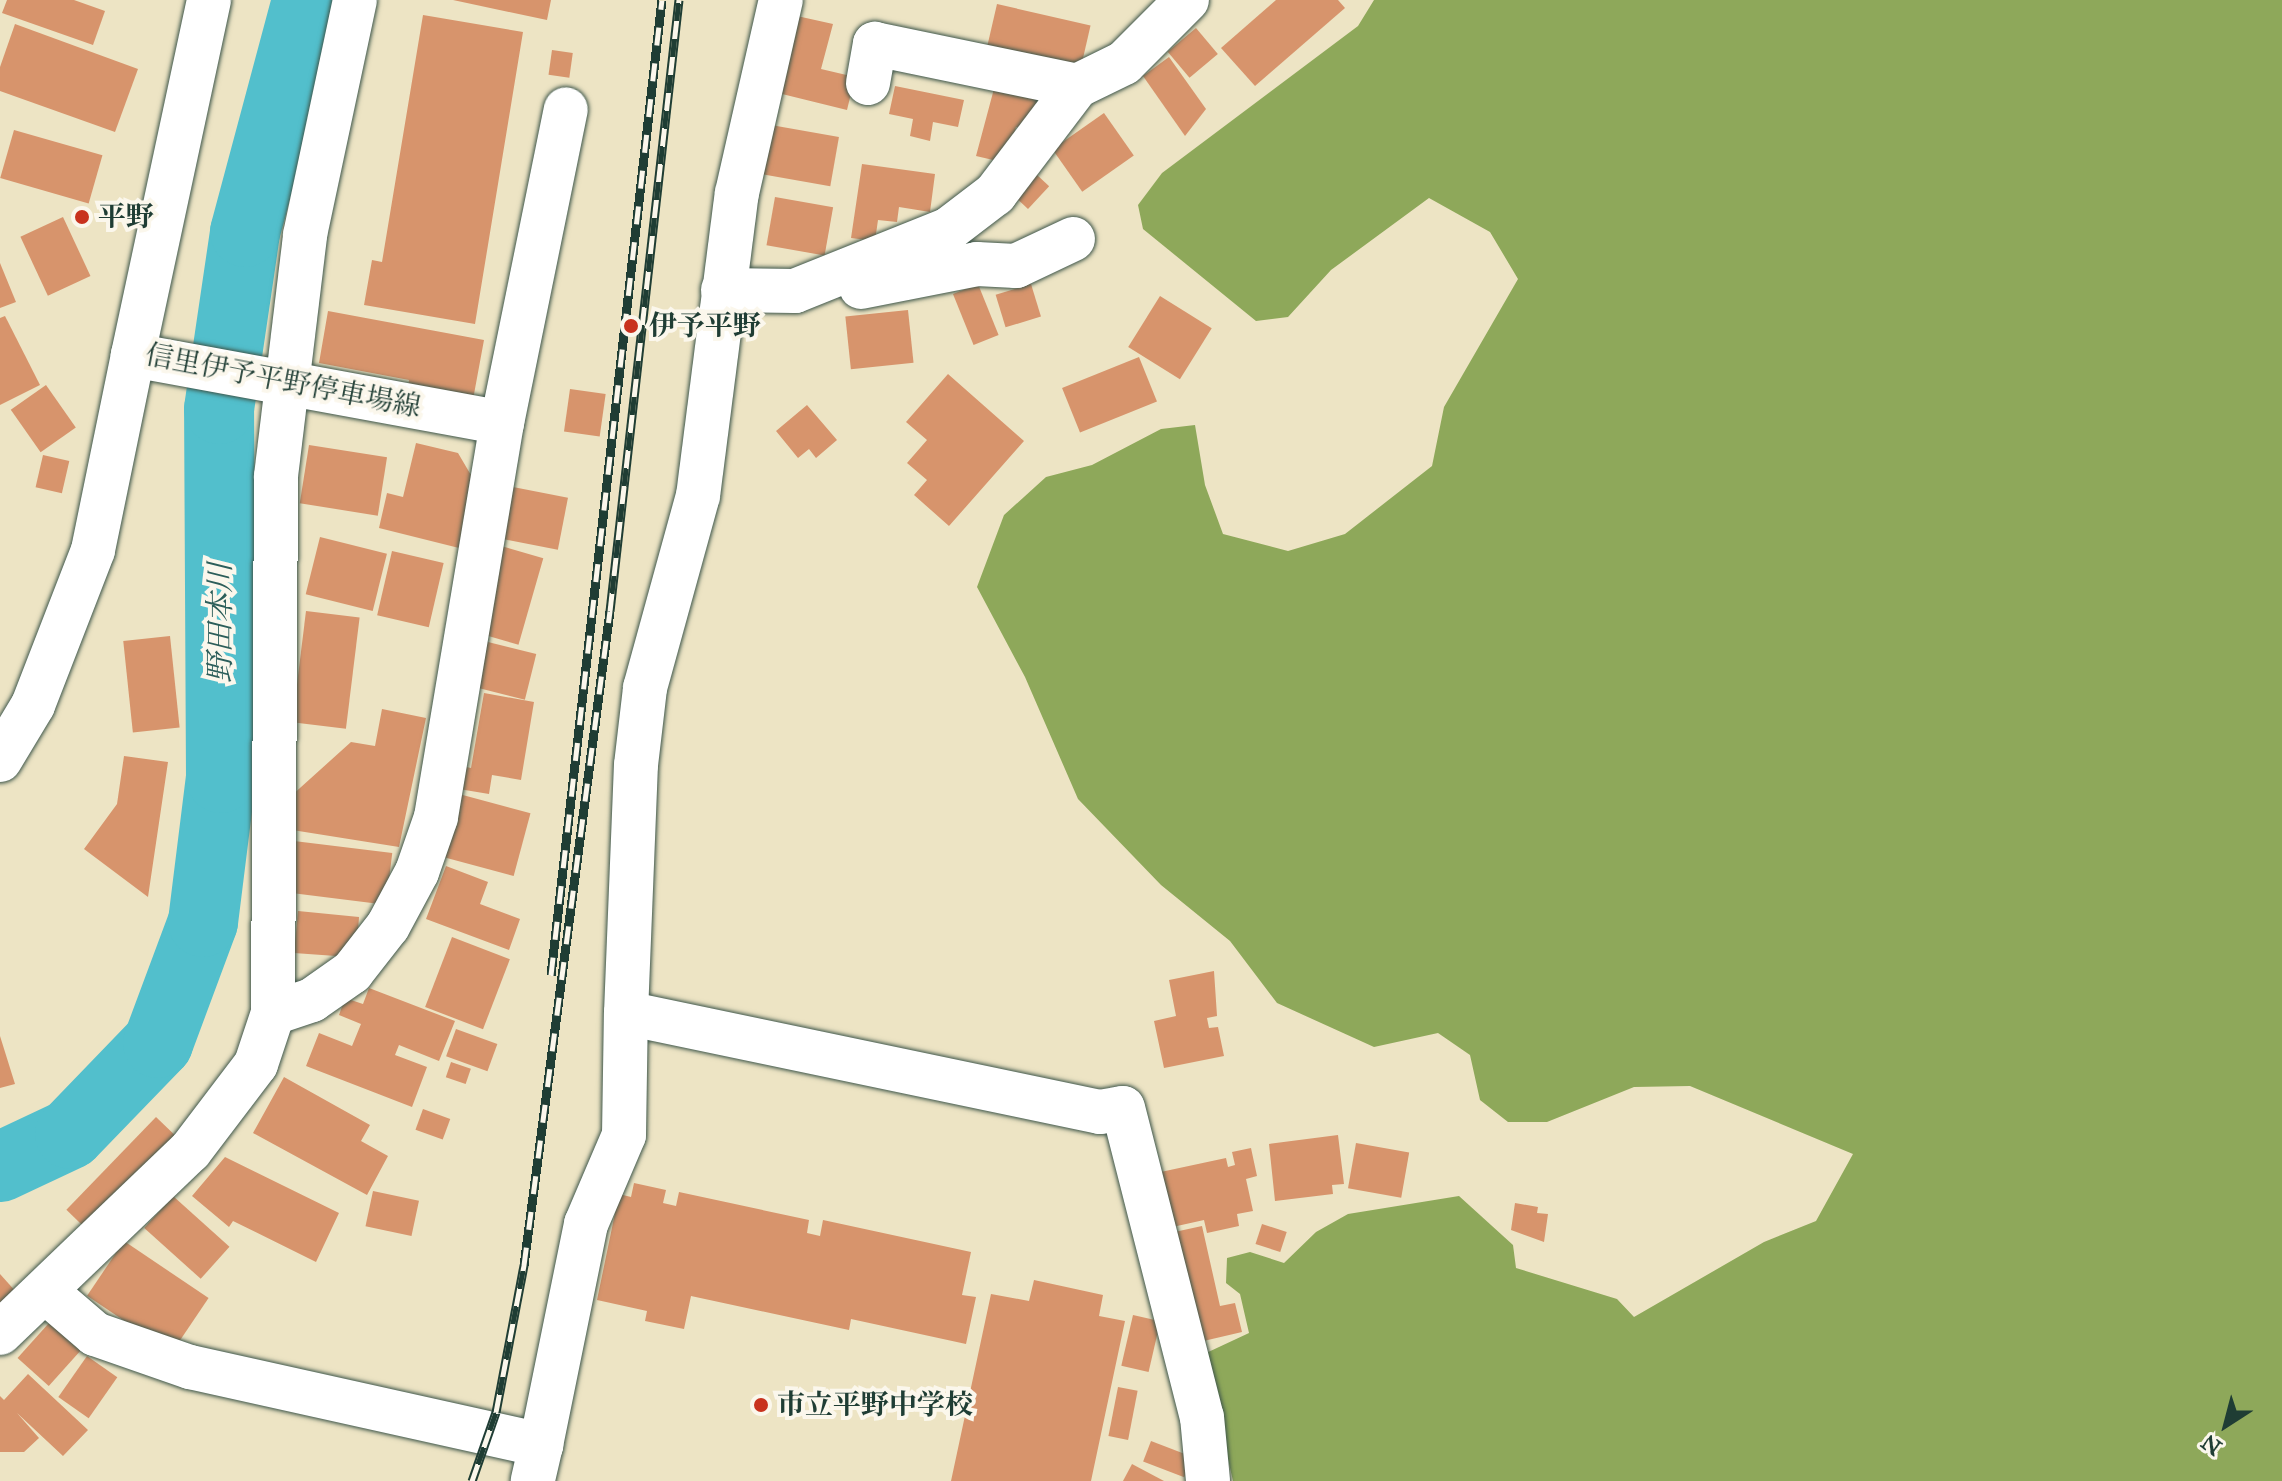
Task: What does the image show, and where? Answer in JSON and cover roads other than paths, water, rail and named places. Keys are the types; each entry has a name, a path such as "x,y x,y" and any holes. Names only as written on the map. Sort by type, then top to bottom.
{"street":[{"name":"信里伊予平野停車場線","path":"209,0 151,358 274,378 502,423"},
{"path":"0,1333 190,1151 227,1107 256,1064 273,1013 274,378 355,0"},
{"path":"45,1291 95,1334 190,1367 537,1463 586,1224 624,1135 636,765 645,688 698,496 737,193 781,0"},
{"path":"723,290 795,291 949,229 995,194 1077,86 1124,63 1187,0"},
{"path":"868,83 875,44 1077,86"},
{"path":"273,1013 312,1000 352,972 388,926 417,872 436,817 502,423 566,109"},
{"path":"812,286 833,292 977,264 1016,266 1073,239"},
{"path":"0,760 33,705 93,550 151,358"},
{"path":"626,1013 1100,1112 1123,1108 1202,1417 1208,1481"}],"waterway":[{"name":"野田本川","path":"0,1167 70,1134 158,1043 203,922 221,778 219,409 245,232 307,0"}],"railway":[{"path":"551,975 662,0"},
{"path":"472,1481 496,1412 524,1265 610,611 679,0"}],"place":[{"name":"平野","path":"82,217"},
{"name":"伊予平野","path":"631,326"},
{"name":"市立平野中学校","path":"761,1405"}]}
